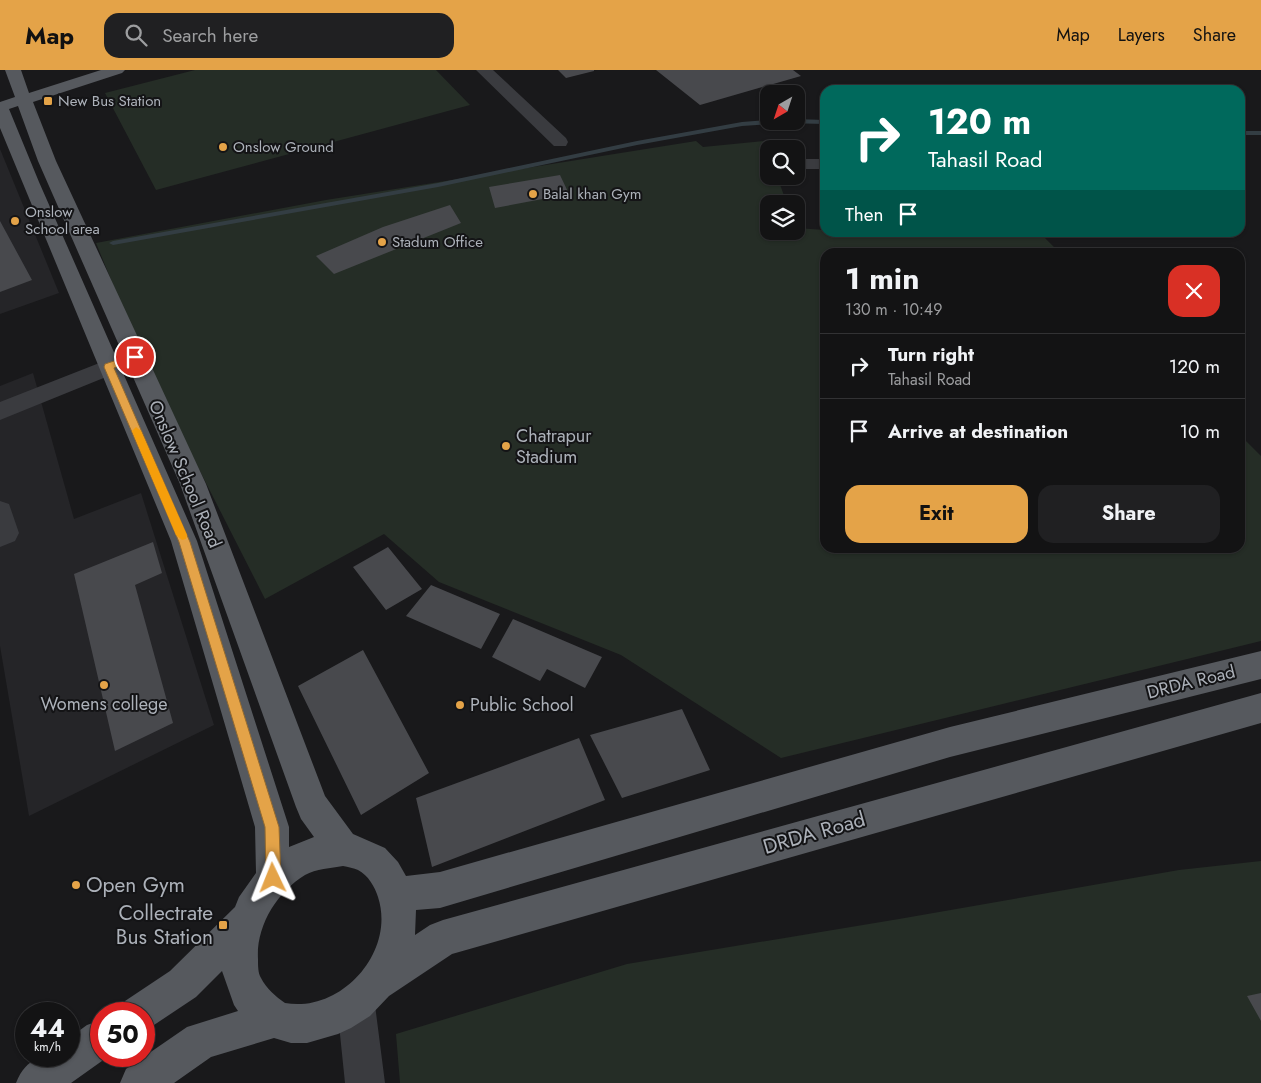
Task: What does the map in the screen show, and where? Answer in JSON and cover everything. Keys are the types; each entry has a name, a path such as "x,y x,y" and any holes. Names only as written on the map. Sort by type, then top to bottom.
{"main road":[{"name":"Onslow School Road","path":"13,70 8,105 109,367 184,542 272,827 273,878"},
{"path":"8,105 117,70"},
{"name":"Onslow School Road","path":"8,105 53,174 193,484 313,807 343,849"},
{"name":"DRDA Road","path":"397,894 440,890 950,742 1261,665"},
{"name":"DRDA Road","path":"367,994 443,938 1261,708"},
{"path":"343,849 367,855 385,871 397,894 400,913 399,933 393,954 367,994 329,1019 301,1025 275,1019 255,1004 245,986 240,966 240,945 246,920 257,898 273,878 292,863 317,852 343,849"},
{"path":"155,1003 183,984 246,920"},
{"path":"140,1083 201,1041 275,1019"},
{"path":"36,1083 90,1046"}],"street":[{"path":"484,70 560,142"},
{"path":"805,164 820,164"},
{"path":"0,411 135,357"},
{"path":"365,1083 367,994"}],"shaded area":[{"name":"Onslow Ground","path":"195,70 436,70 470,105 156,190 105,93"},
{"name":"Chatrapur Stadium","path":"696,141 703,147 760,141 760,185 780,185 784,195 760,195 760,240 805,240 805,229 820,230 820,237 1045,238 1055,248 820,248 820,553 1245,553 1245,440 1261,456 1261,641 781,758 621,655 439,582 384,534 265,599 146,365 96,243 326,200"},
{"name":"Onslow School area","path":"0,149 59,293 0,314"},
{"name":"Womens college","path":"33,373 74,519 141,493 214,725 29,816 0,646 0,386"},
{"path":"1261,861 1261,1083 400,1083 396,1034 627,964 1179,870"}],"building":[{"path":"558,70 594,70 594,71 566,78"},
{"path":"656,70 793,70 801,76 770,85 760,85 760,88 700,105"},
{"path":"560,175 569,194 495,208 489,187"},
{"name":"Stadum Office","path":"450,205 461,223 334,274 316,256 383,227"},
{"path":"0,221 32,280 0,292"},
{"path":"153,542 162,573 135,585 173,723 115,751 74,574"},
{"path":"388,547 422,589 386,610 353,567"},
{"path":"431,585 500,614 481,649 406,616"},
{"path":"513,619 602,657 585,688 547,669 540,681 492,657"},
{"path":"363,650 429,773 361,815 298,686"},
{"path":"682,709 710,770 622,798 590,735"},
{"path":"579,738 605,800 432,867 416,798"},
{"path":"1261,993 1261,1021 1247,996"}],"waterway":[{"path":"113,243 438,185 637,143 742,124 783,121 820,122"},
{"path":"1245,133 1261,133"}],"slow traffic":[{"path":"136,431 182,535"}],"place":[{"name":"New Bus Station","path":"48,101"},
{"name":"Onslow Ground","path":"223,147"},
{"name":"Balal khan Gym","path":"533,194"},
{"name":"Onslow School area","path":"15,221"},
{"name":"Stadum Office","path":"382,242"},
{"name":"Chatrapur Stadium","path":"506,446"},
{"name":"Womens college","path":"104,685"},
{"name":"Public School","path":"460,705"},
{"name":"Open Gym","path":"76,885"},
{"name":"Collectrate Bus Station","path":"223,925"}],"route":[{"path":"135,357 109,367 184,542 272,827 273,878"}]}
